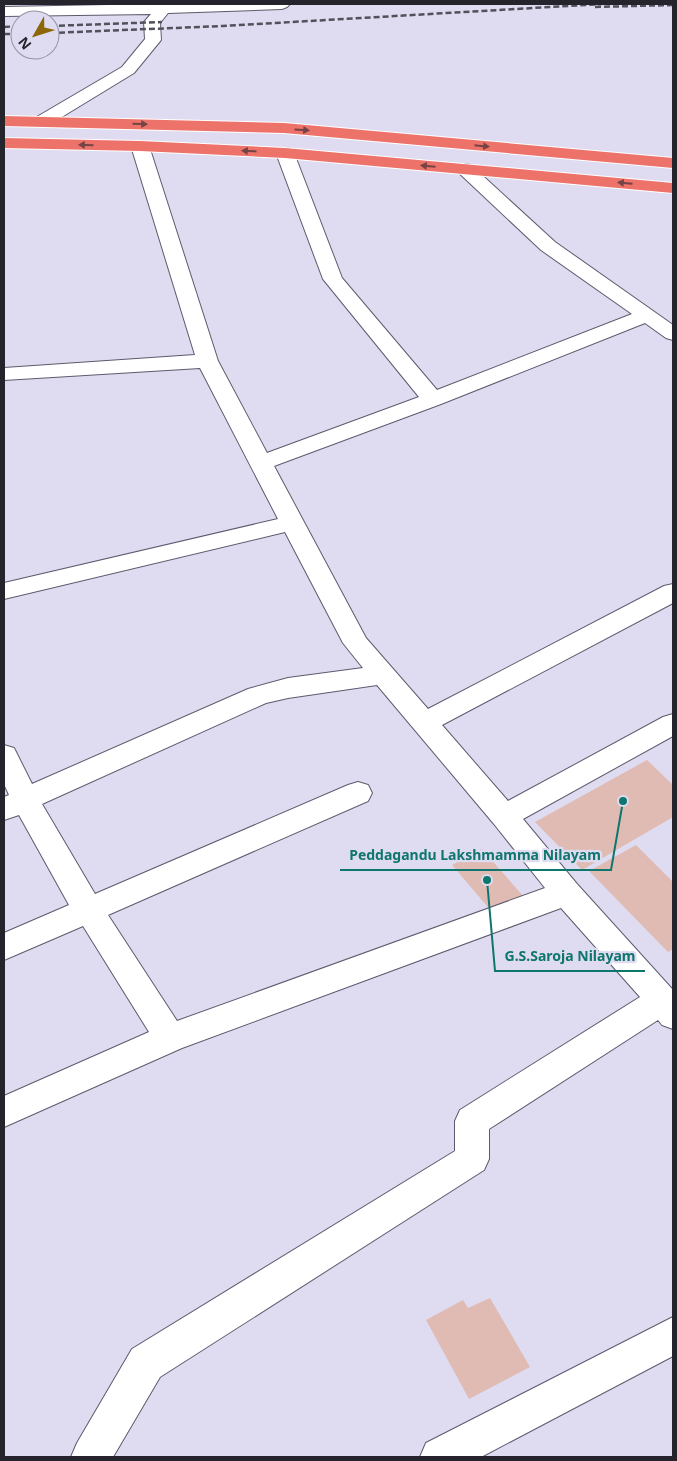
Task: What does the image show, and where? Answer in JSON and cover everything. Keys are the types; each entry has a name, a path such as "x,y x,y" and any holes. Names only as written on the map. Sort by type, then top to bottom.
{"highway":[{"path":"4,121 284,128 389,136 577,156 673,163"},
{"path":"4,143 140,146 285,153 673,188"}],"street":[{"path":"4,11 282,4"},
{"path":"42,122 128,70 153,40 152,22 166,6"},
{"path":"91,1457 146,1363 472,1159 472,1121 668,1007 566,893 504,816 356,643 207,361 140,146"},
{"path":"285,153 333,279 433,399"},
{"path":"465,169 548,246 673,334"},
{"path":"260,464 648,315"},
{"path":"4,374 207,361"},
{"path":"4,591 292,523"},
{"path":"424,723 673,592"},
{"path":"14,805 258,696 288,688 383,675"},
{"path":"504,816 673,724"},
{"path":"4,755 14,805 90,911 170,1038"},
{"path":"4,947 358,793"},
{"path":"4,1112 170,1038 566,893"},
{"path":"440,1457 673,1336"}],"building":[{"path":"647,760 673,785 673,817 582,870 535,822"},
{"path":"636,845 673,882 673,949 668,952 589,871"},
{"path":"482,849 523,896 492,912 452,865"},
{"path":"490,1298 530,1367 469,1399 426,1320 463,1300 468,1308"}],"railway":[{"path":"60,33 223,26 602,4"},
{"path":"595,7 673,5"},
{"path":"60,26 162,22"},
{"path":"4,27 10,27"},
{"path":"4,34 10,34"}],"place":[{"name":"Peddagandu Lakshmamma Nilayam","path":"623,801"},
{"name":"G.S.Saroja Nilayam","path":"487,880"}]}
